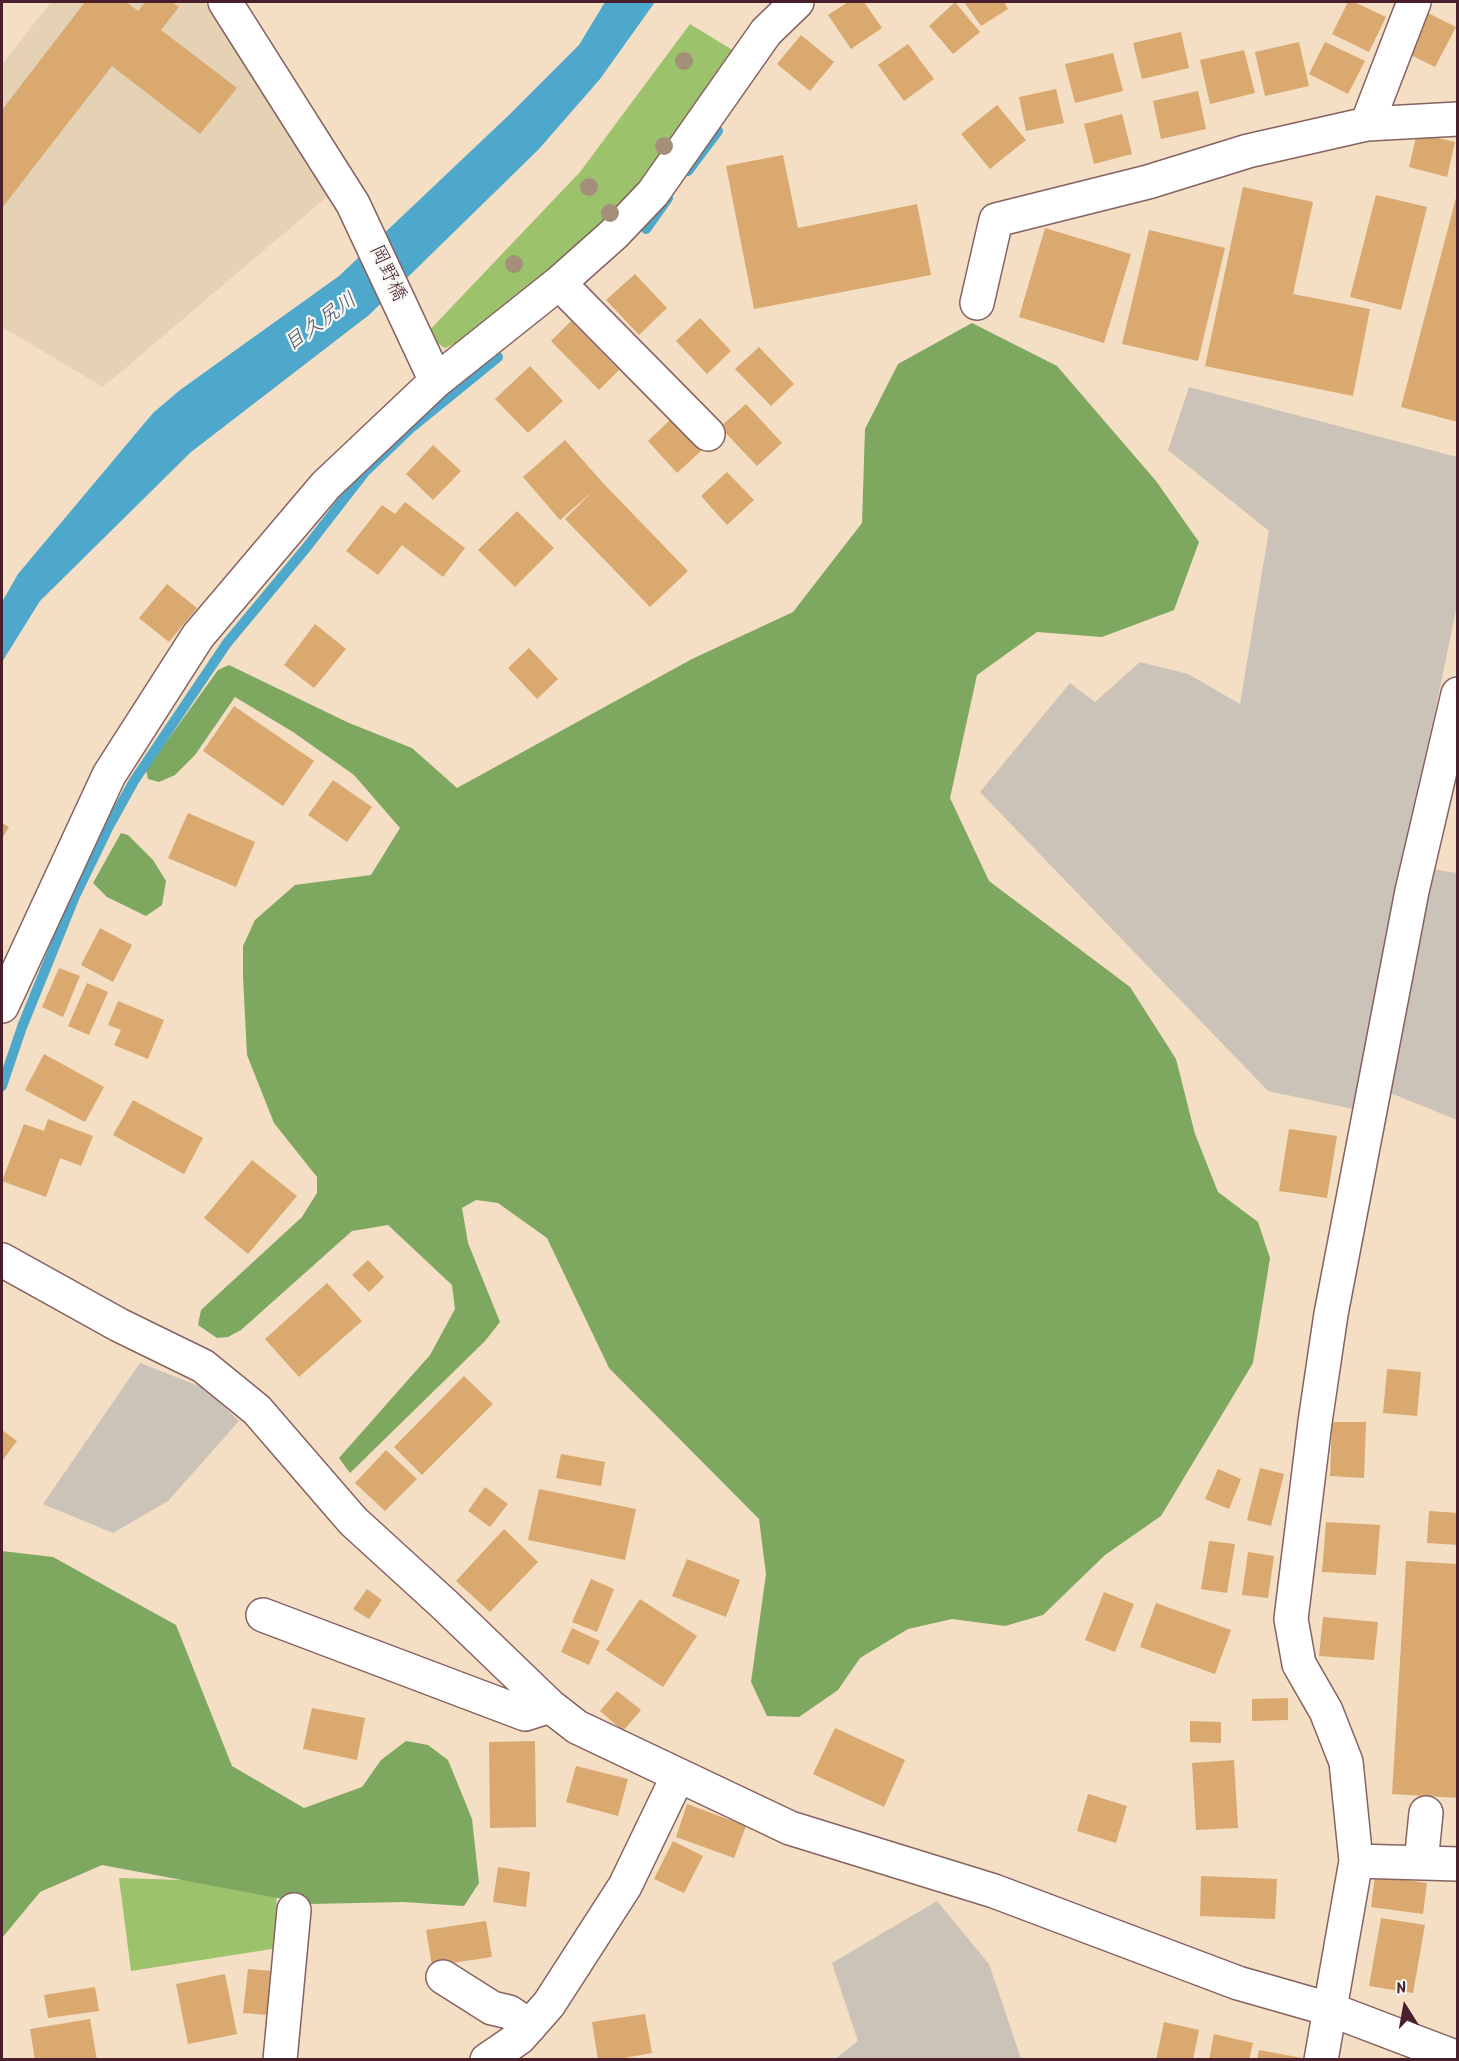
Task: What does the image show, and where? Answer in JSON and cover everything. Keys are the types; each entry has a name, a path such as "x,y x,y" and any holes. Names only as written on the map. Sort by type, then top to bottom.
{"street":[{"name":"岡野橋","path":"225,2 353,204 436,381"},
{"path":"2,1006 109,774 198,636 326,485 436,381 559,283 614,234 653,193 766,32 798,2"},
{"path":"1367,124 1414,2"},
{"path":"977,303 996,220 1148,182 1248,151 1367,124 1458,119"},
{"path":"559,283 708,434"},
{"path":"1321,2060 1356,1861 1346,1762 1326,1711 1299,1664 1291,1619 1315,1422 1331,1314 1412,891 1451,743 1458,694"},
{"path":"2,1260 119,1324 203,1366 257,1410 352,1521 445,1605 550,1706 577,1727 790,1828 994,1891 1238,1983 1329,2009 1458,2058"},
{"path":"263,1615 525,1714 550,1706"},
{"path":"487,2060 519,2038 549,2004 625,1886 678,1776"},
{"path":"1421,1863 1426,1813"},
{"path":"1356,1861 1458,1864"},
{"path":"280,2060 294,1910"},
{"path":"443,1977 492,2008 509,2012 530,2026"}],"shaded area":[{"path":"51,2 204,2 270,97 329,195 103,387 2,327 2,65"},
{"path":"1189,387 1457,457 1457,605 1353,1109 1268,1091 980,792 1070,683 1095,702 1140,662 1188,674 1240,704 1269,531 1168,450"},
{"path":"1432,869 1457,873 1457,1120 1383,1090"},
{"path":"140,1363 204,1388 239,1421 168,1501 113,1533 43,1504"},
{"path":"937,1901 989,1964 1021,2059 835,2059 858,2041 832,1963"}],"green space":[{"path":"690,24 739,54 635,197 489,328 445,348 425,335 580,172"},
{"path":"972,323 1057,366 1156,481 1199,542 1174,610 1102,637 1037,632 977,675 950,798 989,881 1130,987 1176,1059 1195,1134 1218,1192 1258,1222 1270,1258 1253,1363 1161,1516 1105,1555 1043,1615 1005,1626 952,1619 908,1629 860,1658 838,1690 799,1717 767,1716 751,1682 766,1574 759,1519 609,1368 547,1238 498,1203 476,1200 462,1208 468,1243 500,1322 485,1341 350,1473 339,1458 430,1355 455,1309 452,1285 388,1225 352,1231 241,1330 228,1337 217,1338 198,1325 201,1310 302,1217 317,1193 317,1177 274,1123 247,1055 243,946 255,920 295,885 371,875 400,828 354,775 293,732 235,697 195,755 175,775 159,782 148,779 146,770 218,670 229,665 349,723 412,748 457,788 692,659 793,612 862,523 865,429 898,364"},
{"path":"121,833 128,835 153,860 166,881 162,905 146,916 107,897 93,883"},
{"path":"2,1551 53,1557 176,1625 232,1766 304,1808 362,1787 381,1760 406,1741 428,1745 448,1760 472,1819 479,1883 464,1906 403,1902 310,1904 102,1865 40,1892 2,1938"},
{"path":"119,1878 276,1883 278,1948 131,1971"}],"water":[{"name":"目久尻川","path":"605,2 655,2 600,79 539,149 369,315 191,452 40,601 2,662 2,602 18,574 153,413 180,390 339,276 509,115 579,45"}],"building":[{"path":"85,2 126,2 138,11 145,2 172,2 179,7 161,30 237,88 200,134 112,66 2,208 2,110"},
{"path":"848,2 864,2 882,28 851,49 828,15"},
{"path":"955,2 980,32 953,54 929,26"},
{"path":"964,2 1004,2 1008,9 981,26"},
{"path":"1348,2 1354,2 1386,17 1369,52 1332,34"},
{"path":"1428,13 1456,27 1435,67 1407,53"},
{"path":"1181,32 1189,68 1142,79 1133,43"},
{"path":"801,35 834,62 810,91 777,64"},
{"path":"1299,42 1309,86 1265,96 1255,52"},
{"path":"1325,42 1365,61 1348,94 1309,74"},
{"path":"908,44 934,79 904,101 878,65"},
{"path":"1244,50 1255,93 1210,104 1200,60"},
{"path":"1113,53 1123,91 1075,103 1065,64"},
{"path":"1056,89 1064,123 1026,131 1019,97"},
{"path":"1198,91 1206,129 1161,139 1153,101"},
{"path":"997,105 1026,140 990,169 961,134"},
{"path":"1122,114 1132,154 1094,164 1084,124"},
{"path":"1417,133 1455,142 1447,177 1409,167"},
{"path":"783,155 798,228 917,204 931,275 754,309 726,166"},
{"path":"1243,187 1313,202 1293,294 1370,309 1353,396 1205,366"},
{"path":"1458,194 1458,422 1401,407"},
{"path":"1376,195 1427,207 1401,310 1350,297"},
{"path":"1045,228 1131,254 1104,343 1019,317"},
{"path":"1149,230 1225,248 1198,361 1122,344"},
{"path":"635,274 667,308 639,335 606,300"},
{"path":"700,318 731,351 707,374 676,341"},
{"path":"571,321 619,370 599,390 551,341"},
{"path":"759,347 794,384 771,406 735,369"},
{"path":"530,366 563,401 528,433 495,399"},
{"path":"746,404 782,443 757,466 720,427"},
{"path":"671,419 701,451 677,473 648,441"},
{"path":"565,440 688,571 650,607 565,519 593,491 560,520 523,477"},
{"path":"433,445 461,471 433,500 406,474"},
{"path":"727,472 754,500 727,525 701,496"},
{"path":"405,502 465,548 443,577 402,545 378,575 346,551 382,505 395,514"},
{"path":"517,511 554,548 515,587 478,550"},
{"path":"167,584 197,608 169,642 139,618"},
{"path":"315,624 346,649 314,688 284,665"},
{"path":"529,648 558,679 537,699 508,668"},
{"path":"234,706 314,761 283,806 203,751"},
{"path":"333,780 372,807 347,842 308,815"},
{"path":"188,813 255,842 236,887 168,858"},
{"path":"2,823 9,827 2,839"},
{"path":"100,928 132,945 113,982 81,965"},
{"path":"59,968 80,976 63,1017 42,1007"},
{"path":"87,983 108,992 89,1035 68,1026"},
{"path":"118,1001 164,1020 148,1059 114,1045 121,1030 108,1025"},
{"path":"44,1054 104,1087 85,1122 25,1090"},
{"path":"133,1100 203,1138 184,1174 113,1135"},
{"path":"48,1119 93,1136 81,1166 60,1158 46,1197 2,1181 24,1124 44,1131"},
{"path":"1289,1129 1337,1136 1327,1198 1279,1191"},
{"path":"252,1160 297,1196 248,1254 204,1218"},
{"path":"368,1260 384,1277 369,1292 352,1275"},
{"path":"327,1283 362,1321 299,1377 265,1339"},
{"path":"1387,1369 1421,1372 1417,1416 1383,1413"},
{"path":"464,1376 493,1404 422,1475 394,1447"},
{"path":"1332,1422 1366,1422 1364,1478 1330,1476"},
{"path":"2,1430 17,1441 2,1461"},
{"path":"386,1450 417,1479 385,1511 355,1483"},
{"path":"561,1454 605,1462 601,1486 556,1478"},
{"path":"1260,1468 1284,1474 1271,1526 1247,1520"},
{"path":"1218,1469 1241,1479 1229,1509 1205,1499"},
{"path":"485,1487 508,1504 490,1527 468,1511"},
{"path":"539,1489 636,1509 625,1560 528,1540"},
{"path":"1429,1511 1458,1513 1458,1545 1427,1543"},
{"path":"1326,1522 1380,1525 1376,1575 1322,1572"},
{"path":"504,1529 538,1562 490,1612 456,1581"},
{"path":"1209,1541 1235,1544 1227,1593 1201,1589"},
{"path":"1248,1552 1274,1556 1268,1598 1242,1595"},
{"path":"687,1559 740,1580 726,1617 672,1596"},
{"path":"1406,1561 1458,1564 1458,1798 1392,1794"},
{"path":"591,1579 614,1589 597,1632 572,1622"},
{"path":"367,1589 382,1600 369,1619 353,1609"},
{"path":"1104,1592 1134,1604 1115,1652 1085,1640"},
{"path":"640,1599 697,1636 663,1687 606,1650"},
{"path":"1156,1603 1231,1630 1215,1674 1140,1647"},
{"path":"1323,1617 1378,1622 1374,1660 1319,1656"},
{"path":"572,1628 600,1641 589,1665 561,1652"},
{"path":"617,1691 641,1710 623,1731 600,1711"},
{"path":"1288,1698 1288,1720 1252,1721 1252,1699"},
{"path":"312,1708 365,1718 357,1760 303,1749"},
{"path":"1190,1721 1221,1722 1221,1743 1190,1742"},
{"path":"835,1728 905,1760 884,1807 813,1774"},
{"path":"535,1741 536,1827 490,1828 489,1742"},
{"path":"1234,1760 1238,1828 1196,1830 1192,1763"},
{"path":"576,1766 628,1779 618,1816 566,1802"},
{"path":"1088,1794 1127,1806 1116,1843 1077,1831"},
{"path":"687,1804 746,1826 734,1858 676,1837"},
{"path":"673,1841 703,1856 684,1893 654,1879"},
{"path":"498,1867 530,1872 526,1907 493,1902"},
{"path":"1201,1876 1277,1879 1275,1919 1200,1916"},
{"path":"1375,1876 1427,1883 1423,1914 1371,1907"},
{"path":"1381,1918 1425,1925 1413,1993 1369,1986"},
{"path":"486,1921 492,1957 432,1966 426,1930"},
{"path":"248,1969 272,1971 268,2015 243,2013"},
{"path":"225,1974 237,2034 188,2044 176,1984"},
{"path":"95,1987 99,2011 48,2018 44,1995"},
{"path":"645,2014 652,2053 613,2060 598,2060 592,2022"},
{"path":"90,2019 97,2060 35,2060 30,2029"},
{"path":"1164,2022 1199,2030 1193,2060 1156,2060"},
{"path":"1214,2034 1253,2043 1249,2060 1209,2060"},
{"path":"1259,2050 1302,2058 1302,2060 1257,2060"}],"waterway":[{"path":"688,171 718,131"},
{"path":"646,229 668,198"},
{"path":"2,1086 22,1027 75,896 109,826 134,781 227,643 306,548 365,472 412,427 498,357"}]}
